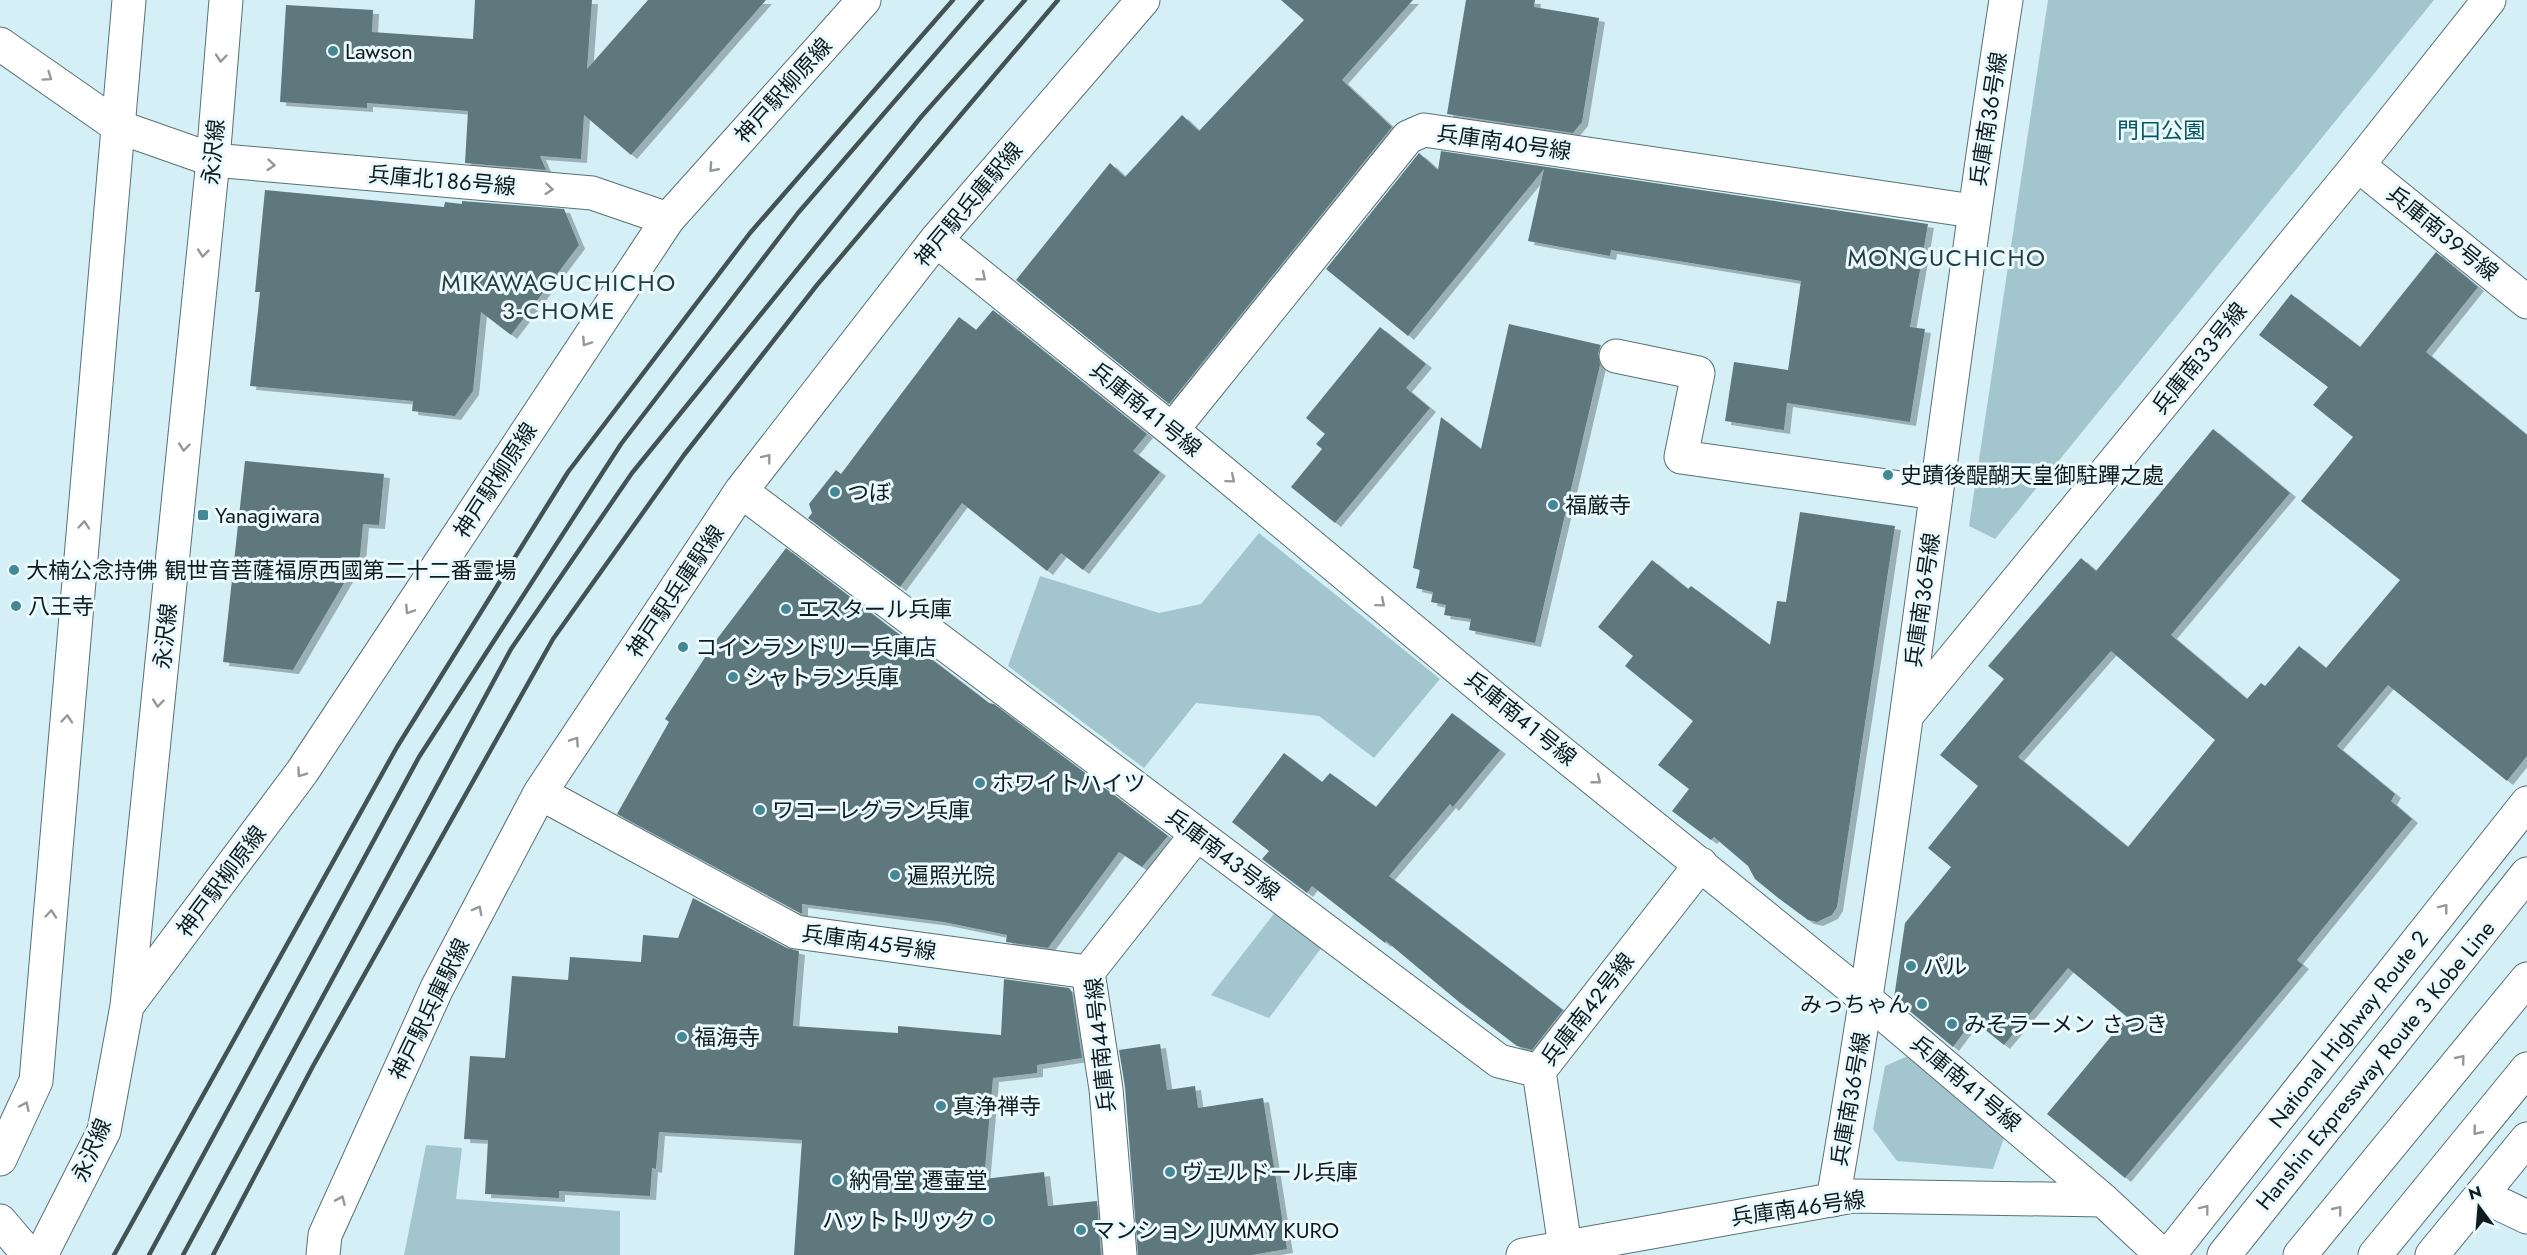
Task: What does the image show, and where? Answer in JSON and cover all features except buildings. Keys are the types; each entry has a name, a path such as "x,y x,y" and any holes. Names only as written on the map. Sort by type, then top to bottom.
{"main road":[{"path":"0,1159 36,1081 129,0"},
{"name":"永沢線","path":"41,1255 104,1131 127,1006 213,160 226,0"},
{"name":"神戸駅柳原線","path":"127,1006 302,772 668,219 864,0"},
{"name":"神戸駅兵庫駅線","path":"323,1255 325,1235 437,988 540,793 741,491 936,240 1143,0"},
{"name":"兵庫南３６号線","path":"1833,1200 1867,1000 1973,211 2006,0"},
{"name":"兵庫南３３号線","path":"1907,715 2358,165 2489,0"},
{"name":"兵庫北１８６号線","path":"0,44 119,127 213,160 592,193 668,219"},
{"name":"兵庫南４０号線","path":"1172,430 1408,137 1424,130 1973,211"},
{"name":"兵庫南３９号線","path":"2358,165 2527,302"},
{"name":"兵庫南４１号線","path":"936,240 1172,430 1491,695 1867,1000 2103,1200"},
{"path":"1616,356 1698,373 1681,458 1936,493"},
{"name":"兵庫南４３号線","path":"741,491 1499,1061 1539,1071"},
{"name":"兵庫南４５号線","path":"540,793 796,932 1088,972"},
{"name":"National Highway Route 2","path":"2169,1255 2527,803"},
{"name":"兵庫南４４号線","path":"1120,1255 1106,1089 1088,972 1197,834"},
{"name":"兵庫南４２号線","path":"1565,1247 1539,1071 1701,864"},
{"name":"Hanshin Expressway Route 3 Kobe Line","path":"2224,1255 2527,874"},
{"path":"2300,1255 2527,979"},
{"path":"2375,1255 2527,1069"},
{"path":"2432,1255 2527,1139"},
{"path":"2481,1195 2527,1216"},
{"name":"兵庫南４６号線","path":"1523,1255 1853,1196 2103,1200"},
{"path":"2103,1200 2162,1255"},
{"path":"0,1221 29,1255"}],"green space":[{"name":"門口公園","path":"2048,0 2434,0 1995,539 1969,526"},
{"path":"1259,533 1440,679 1374,758 1319,716 1196,703 1144,768 1008,666 1040,576 1159,613 1201,604"},
{"path":"1276,911 1322,947 1269,1018 1211,995"},
{"path":"1908,1056 2004,1138 1993,1169 1897,1161 1873,1129 1885,1066"},
{"path":"426,1145 462,1148 456,1199 620,1211 620,1255 404,1255"}],"railway":[{"path":"114,1255 397,747 568,472 750,233 953,0"},
{"path":"149,1255 419,757 621,444 798,213 982,0"},
{"path":"183,1255 511,649 632,473 921,117 1025,0"},
{"path":"213,1255 313,1066 553,639 684,455 817,285 1058,0"}],"place":[{"name":"Lawson","path":"333,51"},
{"name":"史蹟後醍醐天皇御駐蹕之處","path":"1888,475"},
{"name":"つぼ","path":"835,492"},
{"name":"福厳寺","path":"1553,505"},
{"name":"Yanagiwara","path":"203,515"},
{"name":"大楠公念持佛 観世音菩薩福原西國第二十二番霊場","path":"14,570"},
{"name":"八王寺","path":"16,606"},
{"name":"エスタール兵庫","path":"786,609"},
{"name":"コインランドリー兵庫店","path":"683,647"},
{"name":"シャトラン兵庫","path":"733,677"},
{"name":"ホワイトハイツ","path":"980,783"},
{"name":"ワコーレグラン兵庫","path":"760,810"},
{"name":"遍照光院","path":"895,875"},
{"name":"パル","path":"1911,966"},
{"name":"みっちゃん","path":"1922,1004"},
{"name":"みそラーメン さつき","path":"1952,1024"},
{"name":"福海寺","path":"682,1037"},
{"name":"真浄禅寺","path":"941,1106"},
{"name":"ヴェルドール兵庫","path":"1170,1172"},
{"name":"納骨堂 遷壷堂","path":"837,1180"},
{"name":"ハットトリック","path":"988,1220"},
{"name":"マンション JUMMY KURO","path":"1081,1230"}],"district":[{"name":"MONGUCHICHO","path":"1947,258"},
{"name":"MIKAWAGUCHICHO 3-CHOME","path":"559,297"}]}
